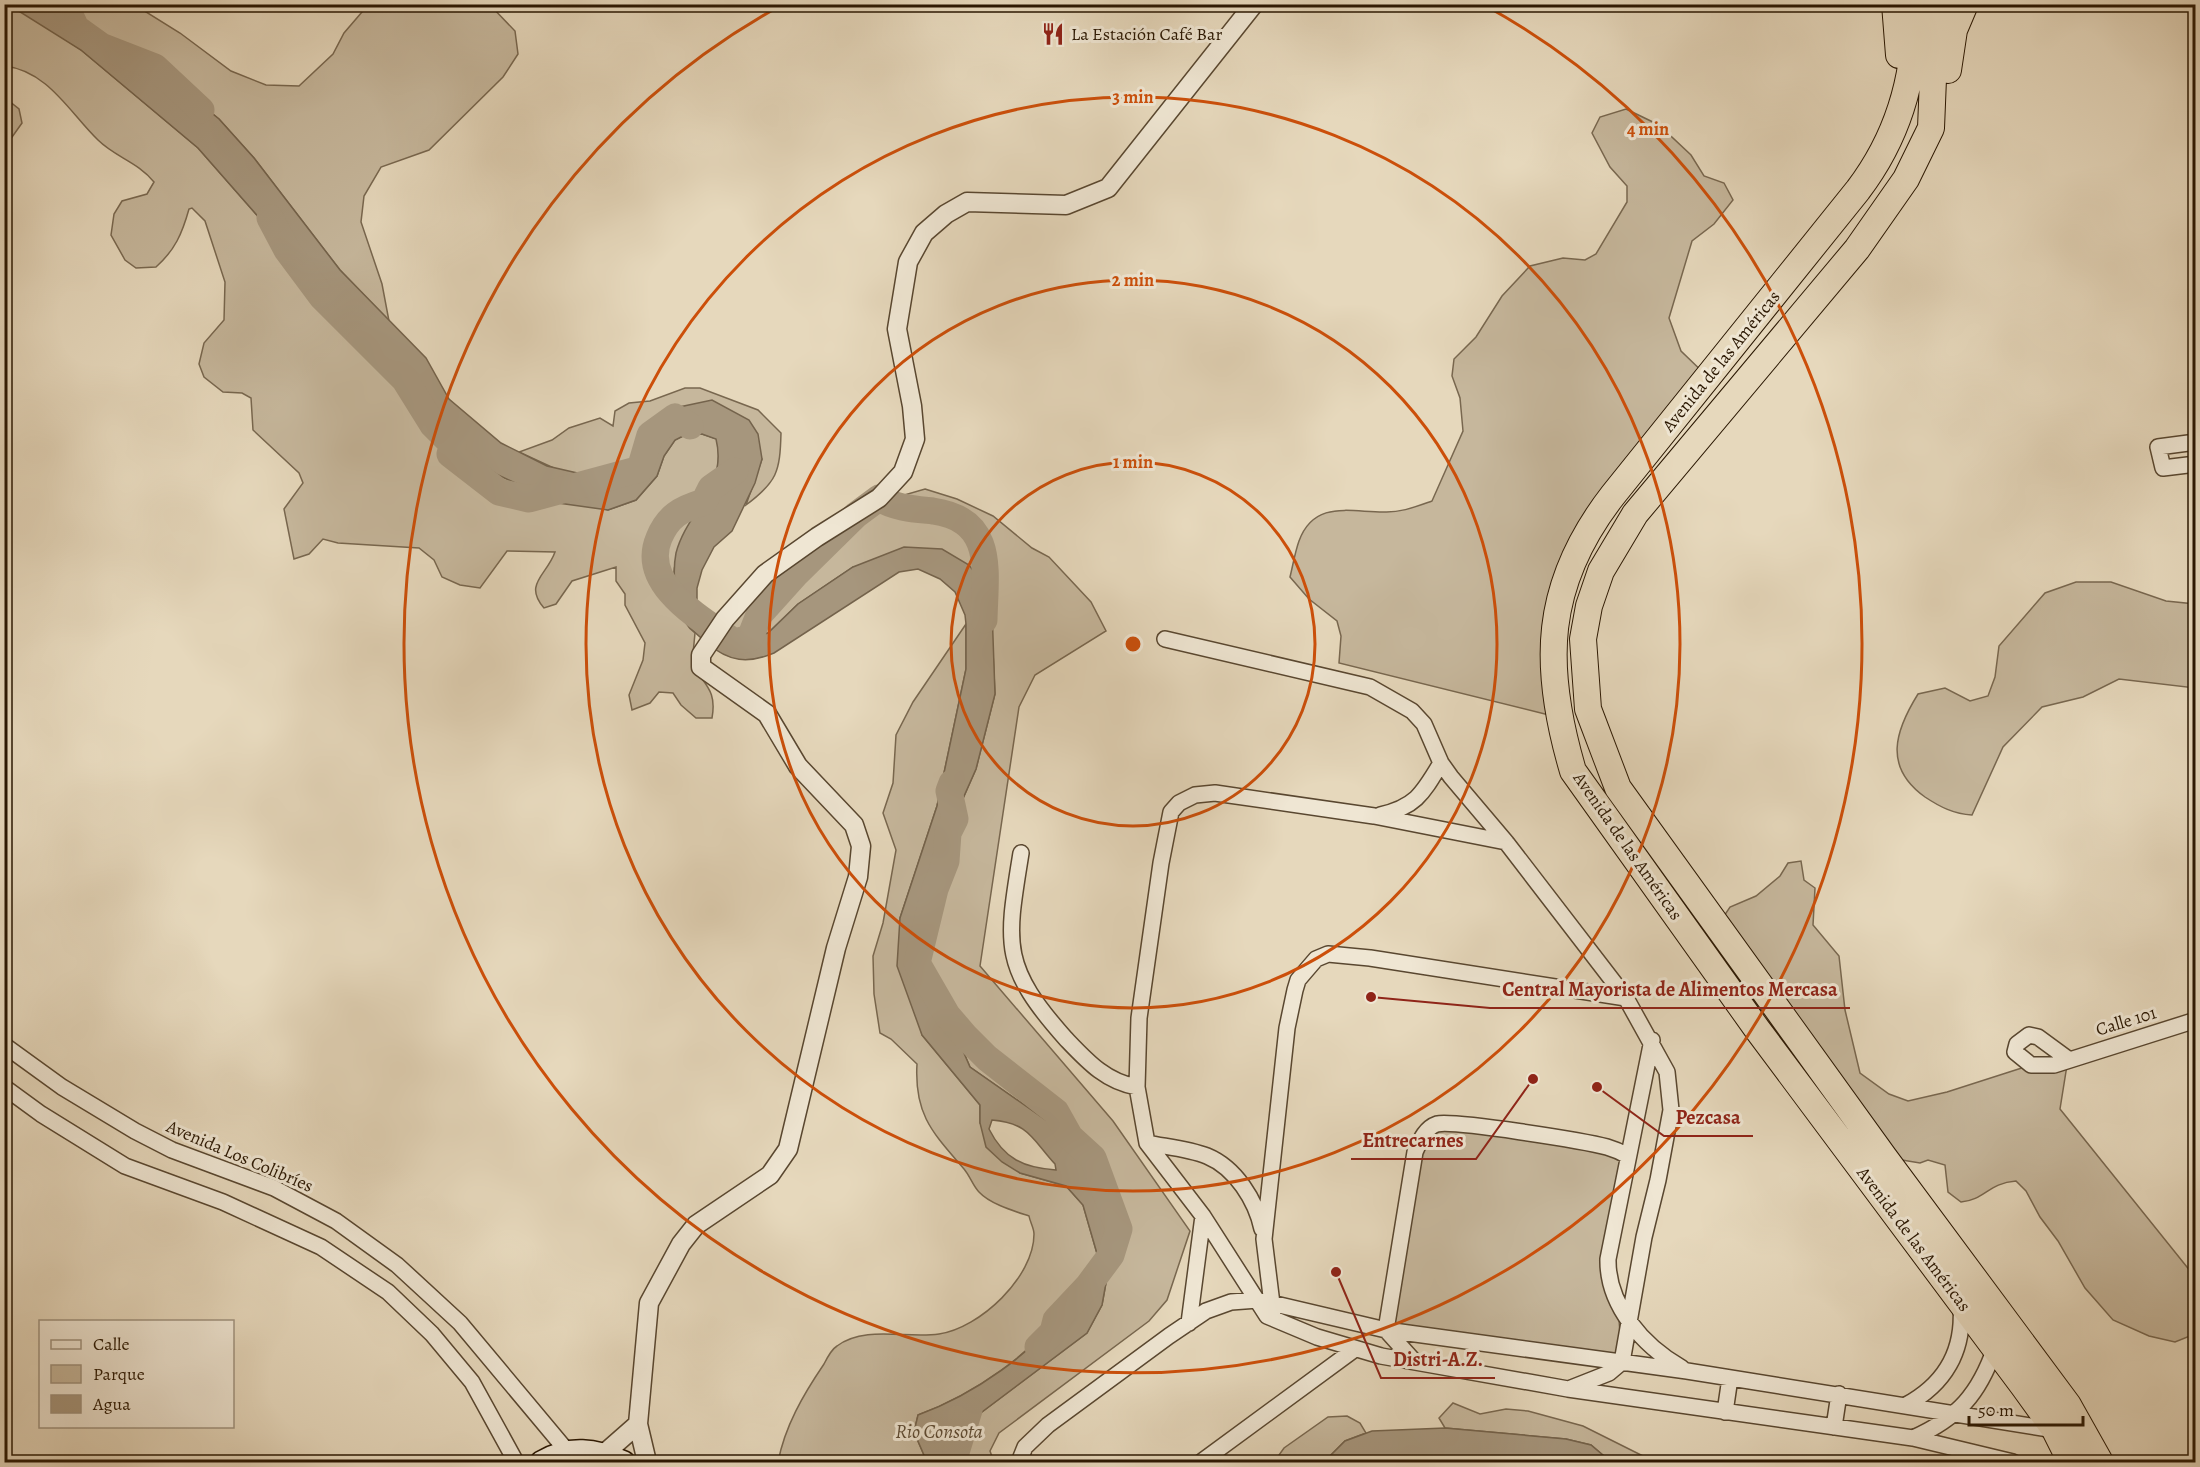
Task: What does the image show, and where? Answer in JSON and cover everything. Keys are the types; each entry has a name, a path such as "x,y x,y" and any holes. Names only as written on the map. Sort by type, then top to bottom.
{"highway":[{"path":"1896,4 1899,25 1897,122"},
{"name":"Avenida de las Américas","path":"1916,4 1912,68 1897,122 1863,184 1586,532 1564,583 1554,627 1552,668 1562,728 1574,771 1757,1029 2055,1431 2071,1462"},
{"name":"Avenida de las Américas","path":"1940,4 1935,29 1931,128 1906,179 1857,249 1630,521 1610,553 1594,589 1583,639 1588,709 1618,788 1988,1300 2044,1371 2088,1438 2100,1462"},
{"path":"1931,128 1948,70 1954,30 1965,4"},
{"path":"1988,1300 1994,1315 1995,1348"},
{"path":"2055,1431 2088,1438"}],"main road":[{"path":"541,1462 567,1451 586,1450 605,1453 624,1462"}],"street":[{"path":"646,1462 638,1424 650,1303 681,1244 696,1225 770,1175 788,1149 836,948 858,877 861,846 854,825 798,766 767,714 701,667 701,655 725,619 765,574 817,537 879,498 903,472 915,439 912,406 897,329 908,262 924,233 946,214 968,202 1066,205 1108,188 1254,4"},
{"path":"2196,442 2158,447 2163,468 2196,464"},
{"path":"1166,639 1370,687 1412,711 1424,724 1441,763 1479,813 1506,842 1626,998 1652,1040 1667,1072 1671,1110 1644,1237 1622,1362 1609,1373 1568,1389"},
{"path":"1374,816 1402,810 1418,799 1441,763"},
{"path":"1506,842 1374,816 1215,793 1195,795 1171,812 1166,831 1144,982 1136,1057 1137,1087 1148,1143 1266,1301 1273,1321 1355,1349 1414,1361 1568,1389 1913,1438 2013,1462"},
{"path":"1021,853 1011,931 1015,961 1027,990 1044,1015 1091,1065 1124,1084 1137,1087"},
{"path":"1266,1301 1264,1239 1287,1028 1298,980 1316,959 1328,954 1370,958 1626,998"},
{"name":"Calle 101","path":"2068,1059 2196,1020"},
{"path":"1622,1362 1618,1305 1608,1277 1608,1258 1652,1040"},
{"name":"Avenida Los Colibríes","path":"4,1045 62,1087 135,1131 172,1150 274,1188 336,1221 388,1259 460,1323 567,1451"},
{"path":"4,1087 41,1114 125,1166 223,1202 311,1242 372,1281 432,1334 472,1382 516,1462"},
{"path":"1386,1330 1415,1152 1421,1138 1431,1127 1446,1123 1606,1146 1628,1156"},
{"path":"1148,1143 1205,1155 1216,1160 1247,1192 1260,1218 1264,1239"},
{"path":"1189,1323 1203,1216"},
{"path":"1019,1462 1026,1447 1048,1425 1206,1311 1231,1302 1266,1301 1386,1330 1537,1353 1687,1371 2055,1431"},
{"path":"1906,1405 1924,1395 1939,1381 1951,1364 1959,1345 1962,1324 1961,1304"},
{"path":"1618,1305 1656,1351 1687,1371"},
{"path":"1386,1330 1414,1361"},
{"path":"1913,1438 1935,1428 1955,1414 1973,1395 1987,1372 1995,1348"},
{"path":"1201,1462 1355,1349"},
{"path":"1725,1412 1731,1378"},
{"path":"1834,1427 1839,1394"},
{"path":"605,1453 638,1424"},
{"path":"1213,1462 1228,1443"}],"green space":[{"path":"5,5 27,14 81,50 198,148 335,304 372,335 433,425 453,445 498,475 608,510 636,500 657,476 664,456 675,440 685,435 702,434 717,439 718,461 713,482 683,540 676,560 674,582 683,618 695,633 692,664 711,694 712,718 696,718 681,705 673,693 659,692 650,703 632,710 629,695 643,660 645,643 625,605 625,594 616,581 616,567 572,581 556,604 544,608 538,600 536,586 555,552 507,551 480,588 460,585 442,577 434,560 419,548 338,543 323,539 309,554 294,559 284,509 303,483 299,473 253,430 251,398 242,393 223,392 204,377 199,364 204,343 224,320 225,282 205,221 192,208 189,209 177,241 156,267 136,268 125,260 111,235 114,214 122,201 147,194 154,182 141,169 98,140 46,84 34,76 5,66"},
{"path":"63,5 135,5 180,33 231,71 266,85 299,86 333,54 344,33 368,5 490,5 515,31 518,54 503,77 429,150 381,167 364,196 361,222 382,284 389,321 340,270 254,158 219,119 177,85"},
{"path":"4,97 19,109 22,123 5,147"},
{"path":"1626,109 1659,125 1691,155 1704,176 1724,183 1733,200 1714,224 1692,241 1669,318 1681,351 1709,378 1570,564 1561,718 1339,663 1341,636 1337,621 1309,599 1290,577 1299,541 1314,519 1323,514 1346,510 1395,512 1432,501 1463,431 1460,398 1452,376 1454,359 1476,337 1502,296 1530,266 1563,258 1585,260 1596,254 1627,202 1627,186 1610,167 1592,133 1600,117"},
{"path":"685,388 700,388 758,410 781,433 778,467 775,475 764,490 746,505 762,459 669,409 640,469 599,478 558,470 519,452 552,440 569,428 600,418 613,426 615,411 629,403 650,401"},
{"path":"925,489 957,499 993,516 1032,548 1049,557 1091,602 1106,631 1035,675 1019,707 980,966 1113,1121 1190,1231 1167,1300 1149,1321 999,1433 990,1451 994,1462 957,1462 959,1443 978,1415 1087,1333 1102,1305 1111,1255 1111,1208 1104,1185 1080,1155 1070,1137 970,1067 924,961 924,939 938,855 976,769 995,694 993,652 969,565 853,567 798,604 768,633 734,642 721,638 765,574 879,498 894,498"},
{"path":"2076,582 2111,582 2166,601 2195,604 2195,688 2119,679 2083,697 2042,707 2003,747 1972,815 1947,809 1925,797 1903,773 1898,761 1897,748 1903,721 1918,694 1945,688 1970,701 1988,696 1995,677 1999,646 2045,593"},
{"path":"966,624 966,669 937,806 900,918 922,1035 980,1105 980,1123 1020,1173 1066,1186 1083,1205 1098,1257 1055,1322 1020,1355 981,1384 918,1415 914,1432 927,1462 778,1462 785,1436 796,1411 835,1347 848,1340 873,1334 927,1335 955,1330 971,1322 1002,1298 1025,1267 1032,1250 1034,1234 1029,1216 996,1204 979,1192 928,1122 919,1097 917,1064 891,1039 880,1033 874,994 873,956 883,923 896,850 883,813 893,783 896,735 913,702"},
{"path":"1801,861 1804,880 1815,888 1813,925 1839,956 1845,1010 1860,1073 1889,1094 1908,1101 1947,1092 2031,1065 2068,1059 2060,1109 2195,1277 2195,1334 2175,1342 2149,1336 2113,1320 2085,1288 2026,1191 2016,1181 1999,1185 1976,1198 1961,1202 1948,1192 1945,1165 1928,1160 1920,1163 1884,1157 1718,925 1730,907 1756,896 1780,876 1788,863"},
{"path":"1438,1124 1628,1156 1608,1259 1618,1305 1622,1362 1386,1330 1415,1152"},
{"path":"1453,1403 1480,1414 1506,1409 1528,1411 1583,1426 1655,1462 1611,1462 1591,1445 1566,1439 1445,1428 1439,1418"},
{"path":"1347,1416 1360,1423 1366,1433 1345,1441 1324,1462 1274,1462 1284,1448 1328,1417"},
{"path":"1478,1456 1526,1462 1428,1462"}],"water":[{"name":"Rio Consota","path":"9,5 63,5 177,85 219,119 254,158 340,270 426,358 449,399 501,443 547,466 599,478 640,468 670,409 712,400 749,420 758,434 762,459 755,483 732,531 714,547 702,570 697,588 697,610 721,638 734,642 768,633 798,604 853,567 904,547 942,549 969,565 985,586 992,609 995,694 976,769 938,855 924,939 924,961 970,1067 1070,1137 1080,1155 1104,1185 1111,1208 1111,1255 1102,1305 1087,1333 978,1415 959,1443 957,1462 927,1462 914,1432 918,1415 981,1384 1021,1355 1055,1322 1098,1257 1083,1205 1066,1186 1020,1173 1002,1162 986,1147 980,1123 980,1105 922,1035 897,966 900,918 937,806 966,669 965,615 955,592 940,579 918,569 899,572 774,653 747,660 723,654 687,625 683,619 676,596 674,574 676,553 681,538 712,486 718,456 716,439 702,434 685,435 675,440 664,456 657,476 636,500 608,510 558,503 498,475 453,445 433,425 372,335 335,304 198,148 81,50","holes":["992,1120 1004,1122 1029,1134 1055,1164 1056,1170 1034,1167 1008,1155 989,1129"]},
{"path":"1445,1428 1566,1439 1591,1445 1611,1462 1526,1462 1478,1456 1428,1462 1324,1462 1345,1441 1372,1431"}],"waterway":[{"path":"65,4 76,28 101,46 155,67 201,110"},
{"path":"270,218 287,250 322,297 405,380 433,425 453,445 450,454 499,492 529,499 640,469 650,435 675,417 690,426"},
{"path":"735,471 711,488 704,502 689,507 671,519 659,538 655,555 658,571 677,599 734,642 750,638 759,615 795,575 856,515 879,498 898,506 953,516 968,525 977,537 985,566 984,620"},
{"path":"952,783 949,791 955,819 948,833 946,861 935,889 917,963 947,1015 965,1036 987,1058 1056,1112 1070,1137 1093,1158 1119,1229 1111,1255 1088,1286 1056,1320 1053,1332 1038,1347"},
{"path":"953,1462 969,1410"}],"place":[{"name":"La Estación Café Bar","path":"1053,34"},
{"name":"Central Mayorista de Alimentos Mercasa","path":"1371,997"},
{"name":"Entrecarnes","path":"1533,1079"},
{"name":"Pezcasa","path":"1597,1087"},
{"name":"Distri-A.Z.","path":"1336,1272"}]}
